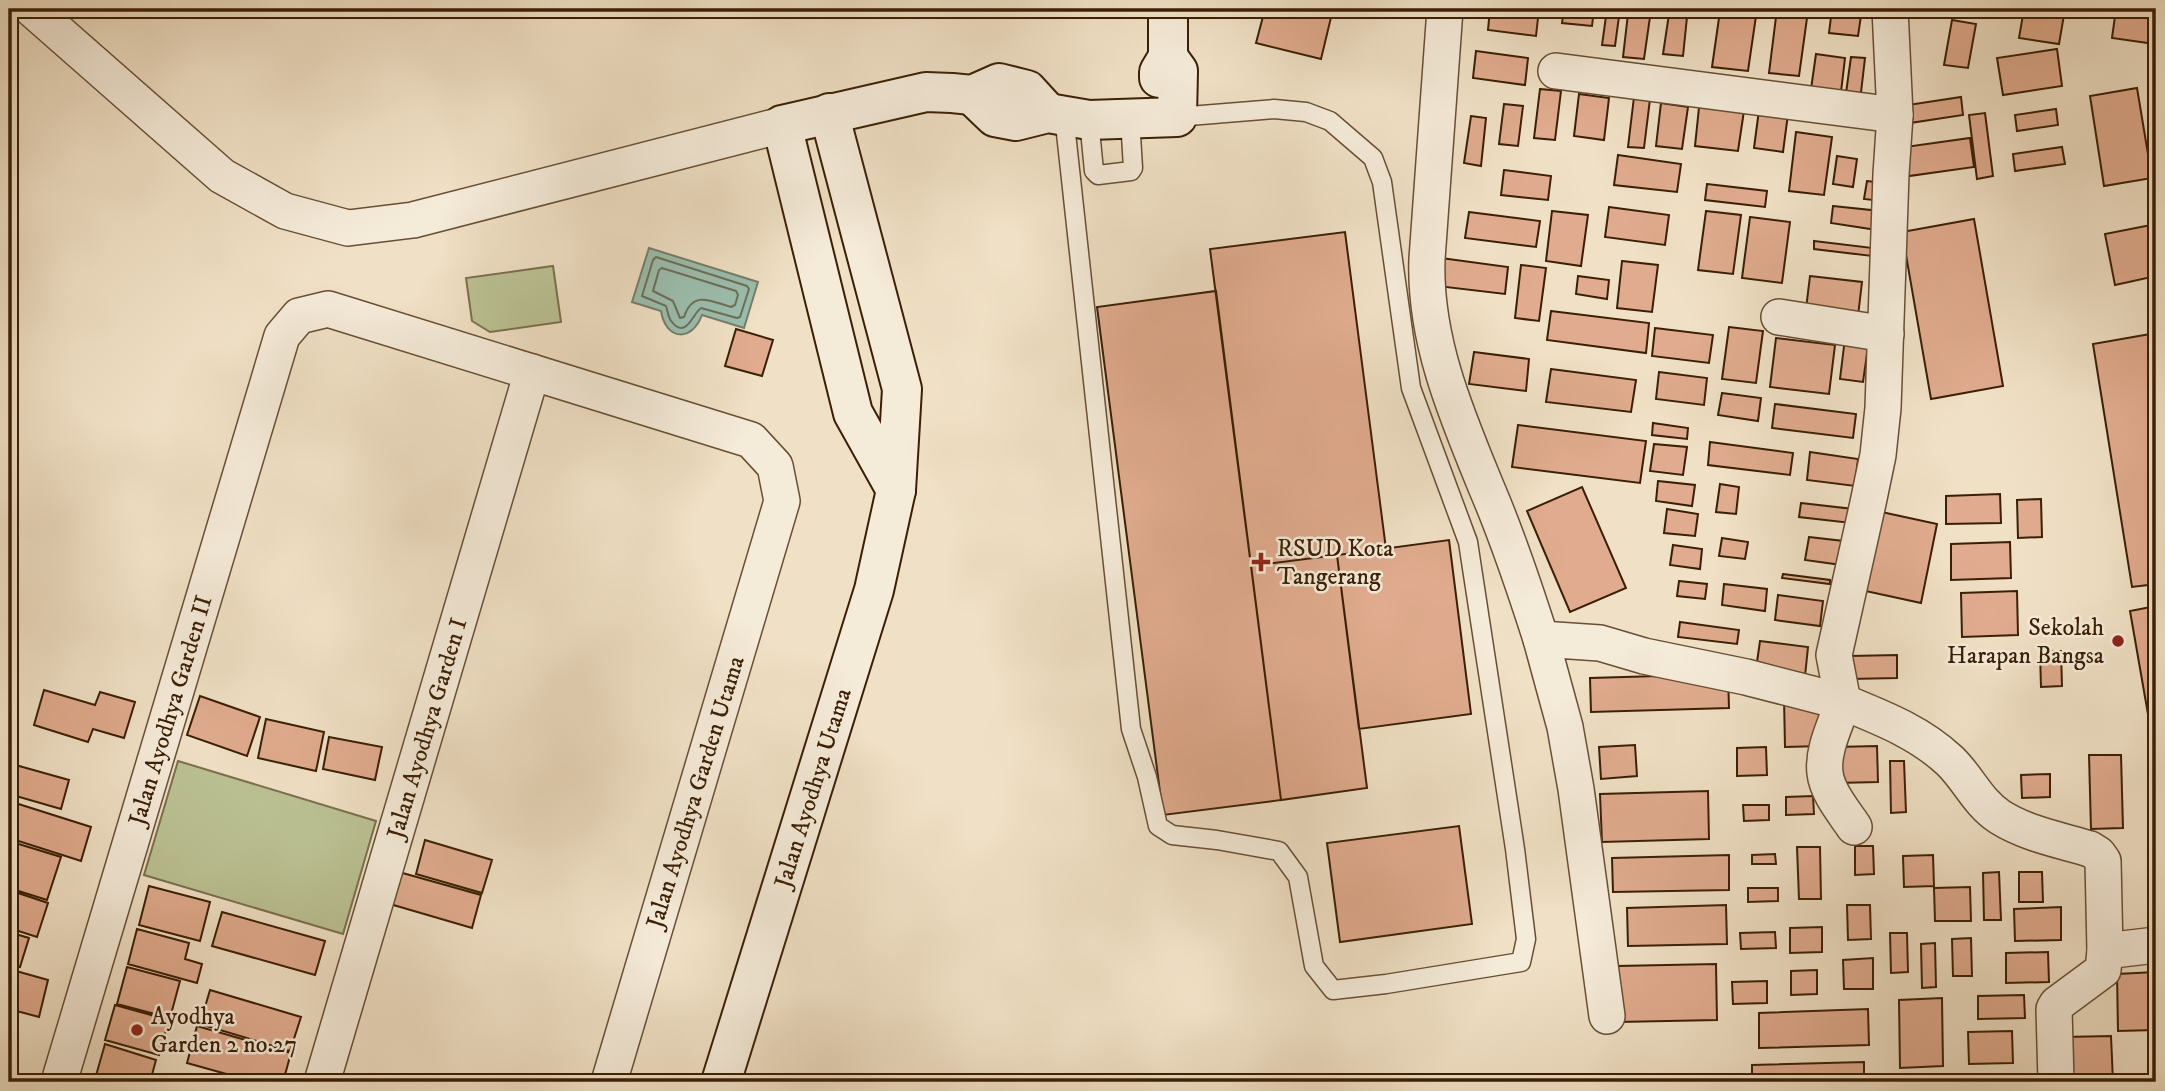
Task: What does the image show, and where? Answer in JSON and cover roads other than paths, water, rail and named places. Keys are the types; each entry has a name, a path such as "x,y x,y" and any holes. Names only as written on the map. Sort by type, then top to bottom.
{"street":[{"path":"32,9 222,176 285,211 348,228 413,220 782,125 926,92 972,95 999,83 1027,90 1067,116 1156,117 1178,71 1168,57 1168,9"},
{"path":"1445,9 1427,269 1430,316 1438,356 1470,451 1522,579 1562,714 1576,789 1606,1016"},
{"path":"1854,827 1832,793 1825,774 1826,752 1843,702 1834,655 1878,454 1883,408 1895,115 1890,9"},
{"path":"1556,71 1895,115"},
{"name":"Jalan Ayodhya Utama","path":"721,1082 874,590 896,490 902,389 846,110"},
{"path":"782,125 853,412 896,490"},
{"name":"Jalan Ayodhya Garden II","path":"59,1082 282,336 299,316 328,309 532,372"},
{"path":"1779,317 1886,334"},
{"name":"Jalan Ayodhya Garden Utama","path":"532,372 751,440 775,466 782,501 609,1082"},
{"name":"Jalan Ayodhya Garden I","path":"322,1082 532,372"},
{"path":"1541,639 1600,643 1644,656 1746,677 1843,702 1900,726 1924,740 1952,763 1998,816 2029,831 2090,849 2098,854 2103,861 2103,971 2062,998 2054,1009 2056,1082"},
{"path":"2105,951 2156,945"}],"lane":[{"path":"1274,109 1306,112 1330,121 1373,158 1382,183 1411,388 1468,542 1515,849 1526,939 1521,962 1333,990 1314,966 1298,877 1279,851 1172,835 1158,826 1147,777 1131,729 1067,116 1098,175 1132,171 1156,117 1274,109"}],"water":[{"path":"649,248 758,282 744,328 702,315 698,324 686,334 674,333 668,328 661,311 632,302"}],"place":[{"name":"RSUD Kota Tangerang","path":"1261,562"},
{"name":"Sekolah Harapan Bangsa","path":"2118,641"},
{"name":"Ayodhya Garden 2 no.27","path":"137,1030"}]}
